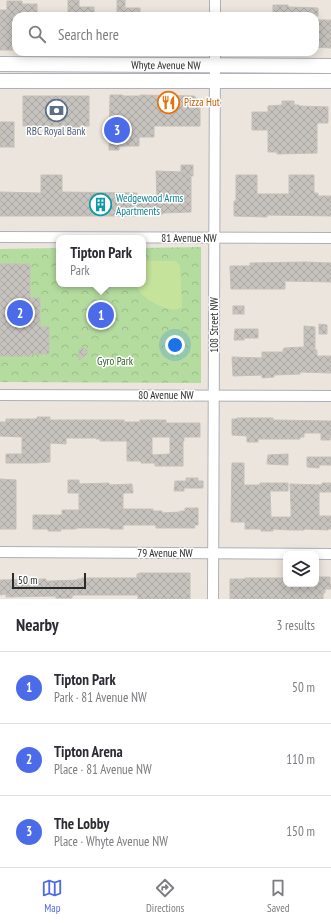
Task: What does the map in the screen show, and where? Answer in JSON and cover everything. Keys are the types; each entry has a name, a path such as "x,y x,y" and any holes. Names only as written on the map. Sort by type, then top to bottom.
{"main road":[{"name":"Whyte Avenue NW","path":"0,64 215,59 331,66"},
{"name":"Whyte Avenue NW","path":"0,81 331,81"}],"street":[{"path":"215,0 215,12"},
{"name":"108 Street NW","path":"213,599 215,59"},
{"name":"81 Avenue NW","path":"0,237 56,237"},
{"name":"81 Avenue NW","path":"146,238 331,238"},
{"name":"80 Avenue NW","path":"0,395 331,396"},
{"name":"79 Avenue NW","path":"0,552 331,554"}],"green space":[{"name":"Gyro Park","path":"201,247 201,383 0,382 0,249 56,248 56,287 146,287 146,248"},
{"path":"146,261 176,261 180,266 182,307 178,309 169,309 163,307 148,300 138,287 146,287"}],"building":[{"path":"68,0 79,0 79,7 94,7 94,12 68,12"},
{"path":"117,0 125,0 125,8 140,8 140,12 117,12"},
{"path":"7,1 22,1 22,4 37,4 37,12 12,12 12,50 0,50 0,10 7,10"},
{"path":"273,5 318,8 318,12 273,12"},
{"path":"319,20 331,20 331,48 319,47"},
{"path":"110,95 194,96 200,101 200,126 154,126 154,137 139,137 139,146 119,146 119,150 109,150"},
{"name":"RBC Royal Bank","path":"23,96 89,96 89,126 81,126 75,131 69,126 23,126"},
{"path":"282,101 294,101 294,105 299,106 328,107 328,123 317,123 317,153 277,154 277,152 268,152 268,130 252,130 252,112 268,112 268,106 282,105"},
{"path":"0,122 14,122 14,147 0,147"},
{"path":"181,165 193,165 193,176 191,176 191,212 137,214 137,216 0,216 0,192 41,193 41,175 62,175 62,192 137,193 137,199 157,198 156,171 181,172"},
{"path":"236,175 257,175 257,194 289,194 289,175 314,175 314,193 318,193 318,196 331,196 331,216 234,216 234,201 236,201"},
{"path":"250,263 331,263 331,282 285,281 285,289 231,289 230,266 250,266"},
{"path":"0,264 30,264 30,298 40,298 40,327 49,327 49,354 30,354 30,356 0,356"},
{"path":"233,306 244,306 244,314 233,314"},
{"path":"319,324 327,325 327,334 319,334"},
{"path":"304,326 315,327 315,350 317,350 317,356 331,356 331,373 300,372 300,374 274,375 274,377 262,378 262,375 233,376 232,357 262,358 262,352 283,352 284,348 304,347"},
{"path":"235,329 258,329 258,338 234,340"},
{"path":"83,348 87,350 87,354 79,360 79,350"},
{"path":"37,417 50,417 50,420 124,420 124,422 140,422 140,420 166,420 166,423 200,423 200,437 184,437 183,466 155,466 155,463 127,461 127,441 100,441 100,439 96,438 66,438 66,444 50,443 50,462 6,463 6,454 22,454 22,437 0,436 0,422 6,422 6,419 37,419","holes":["152,437 170,437 170,454 152,455"]},
{"path":"232,419 331,421 331,437 330,440 321,440 321,433 304,433 304,437 300,437 300,439 258,439 258,442 247,442 247,436 232,435"},
{"path":"288,454 288,465 267,464 268,455"},
{"path":"307,457 331,457 331,465 319,465 319,468 307,467"},
{"path":"232,463 244,463 244,485 260,485 260,483 288,483 288,491 270,491 271,517 291,517 290,484 322,485 322,483 331,483 331,492 319,492 319,516 331,516 331,529 273,529 273,531 261,531 261,529 245,529 245,522 231,522"},
{"path":"186,478 198,478 198,481 203,481 203,488 184,488 184,491 174,491 175,481 186,481"},
{"path":"0,479 16,480 16,529 0,529"},
{"path":"68,480 79,480 79,484 132,484 133,493 123,493 123,509 153,509 153,511 162,511 162,513 185,511 185,508 198,508 198,525 194,525 195,528 156,528 156,525 123,525 123,529 76,528 61,529 61,531 48,531 48,529 33,529 33,515 62,515 62,510 79,510 79,493 68,493"},
{"path":"190,573 190,599 138,599 138,595 75,595 72,596 72,598 56,598 56,596 6,597 6,594 0,595 0,580 46,579 46,581 50,581 78,580 82,578 137,578 137,574"},
{"path":"319,577 330,577 331,589 325,589 323,599 230,599 230,579 283,578 283,587 319,587"}],"place":[{"name":"Pizza Hut","path":"168,102"},
{"name":"RBC Royal Bank","path":"56,111"},
{"name":"The Lobby","path":"117,130"},
{"name":"Wedgewood Arms Apartments","path":"101,204"},
{"name":"Tipton Arena","path":"20,313"},
{"name":"Tipton Park","path":"101,315"}]}
